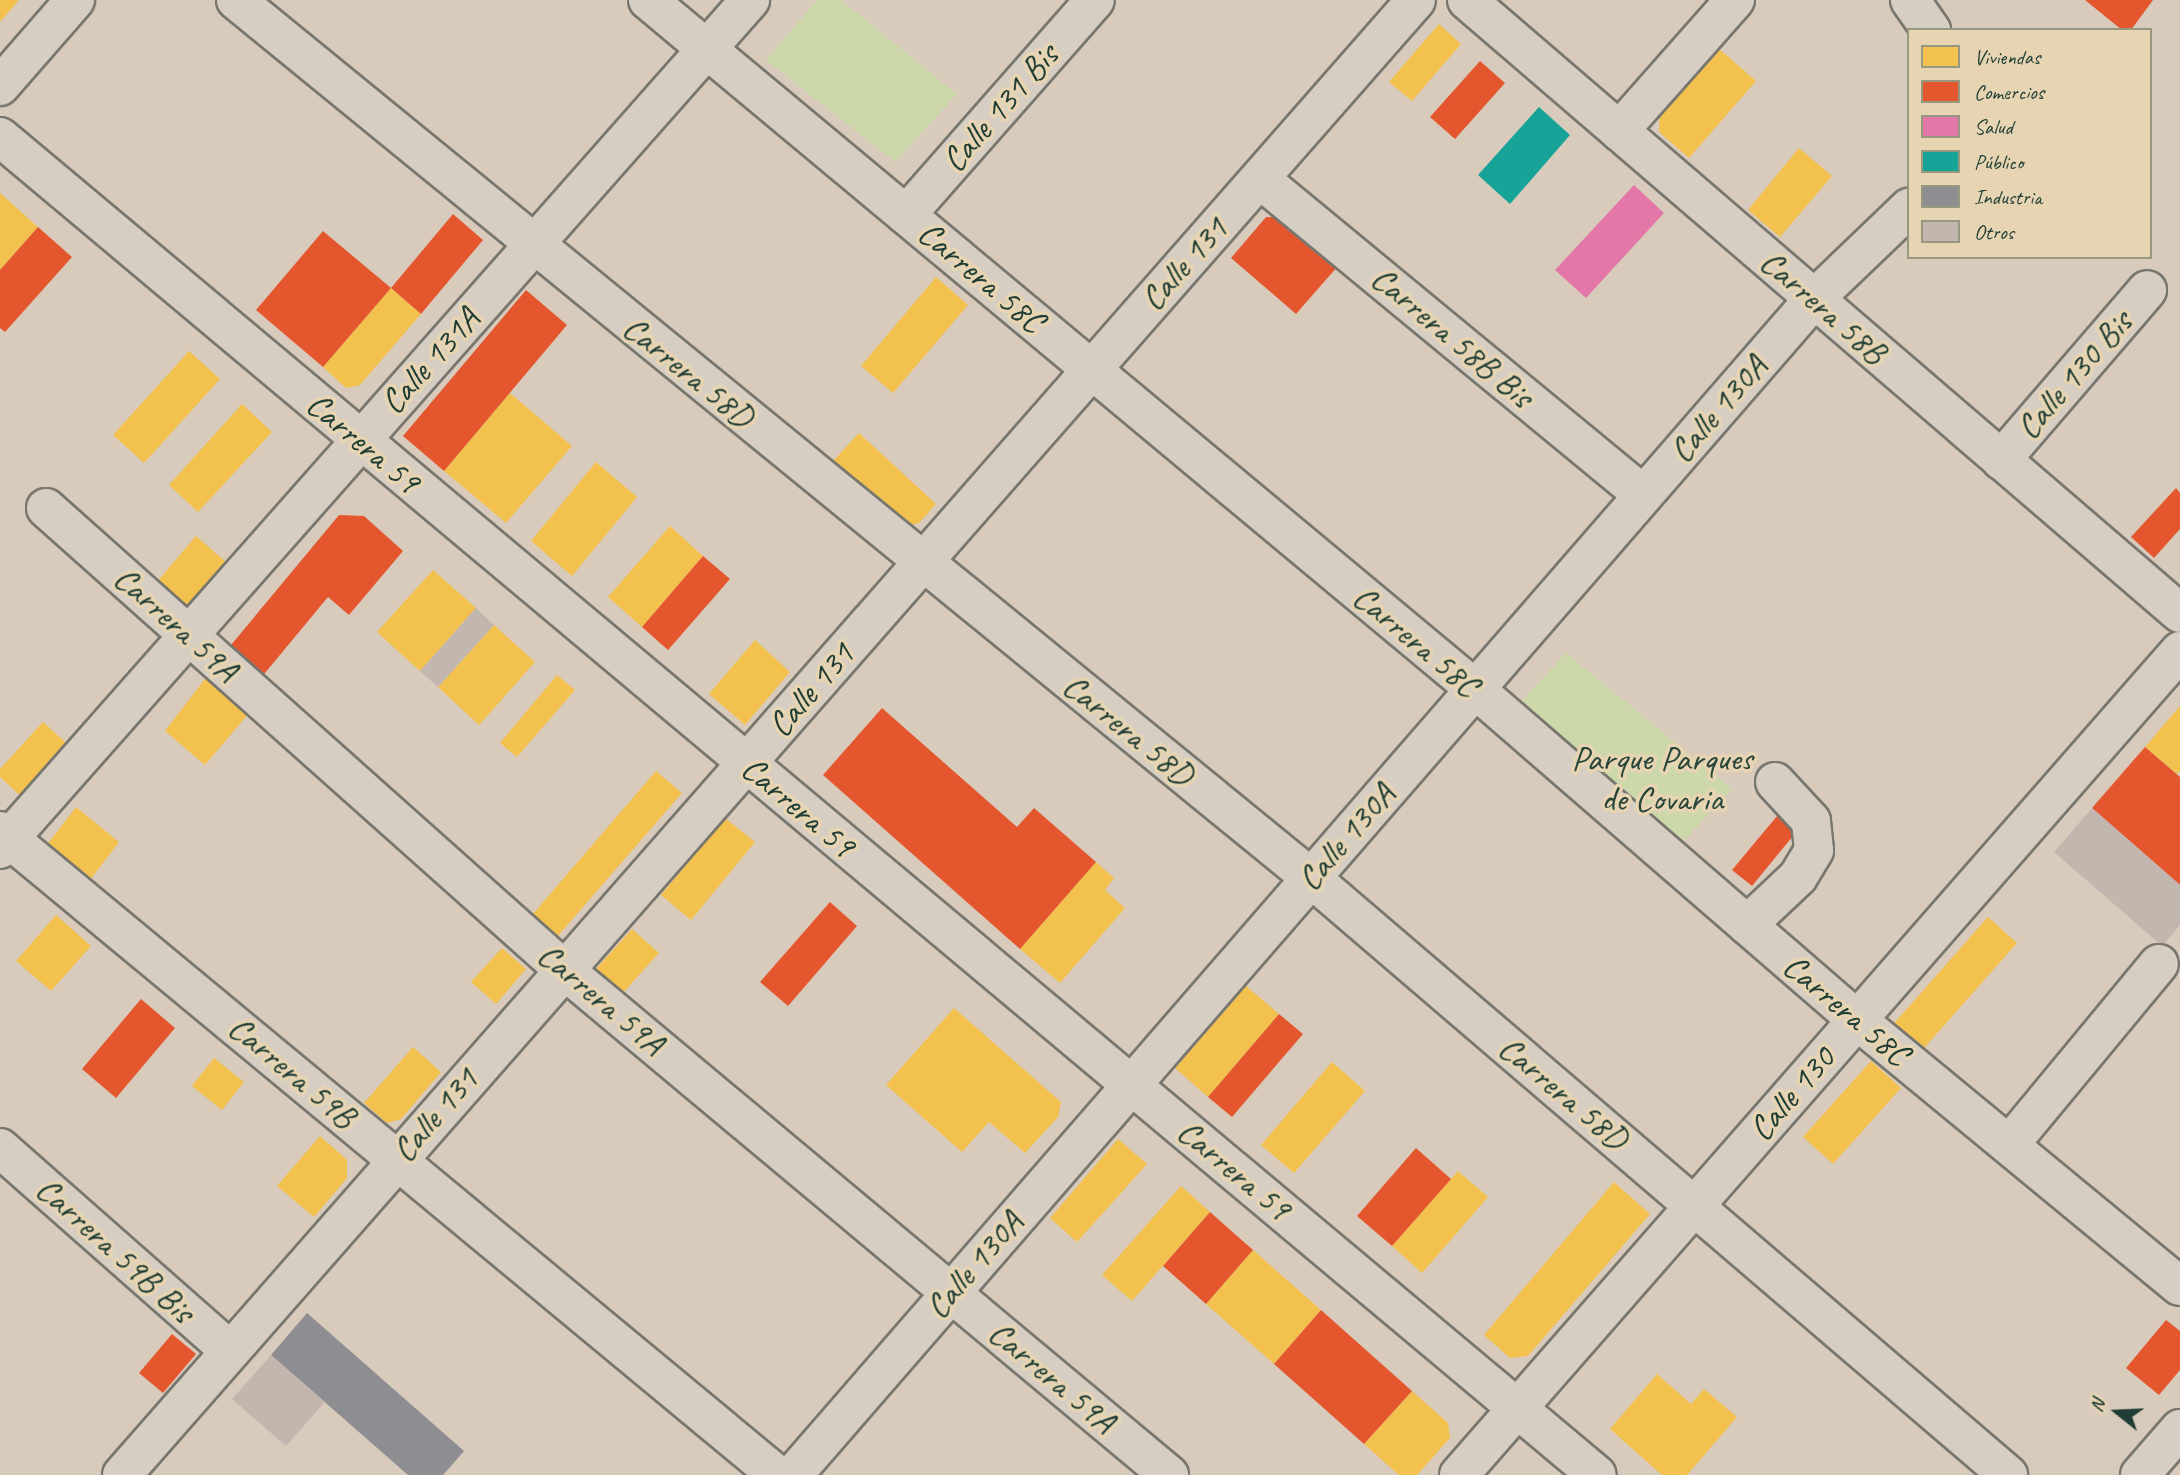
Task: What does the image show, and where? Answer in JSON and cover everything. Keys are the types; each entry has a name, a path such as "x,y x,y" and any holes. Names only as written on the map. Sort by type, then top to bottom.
{"street":[{"path":"0,86 75,0"},
{"name":"Carrera 58D","path":"236,0 922,564 1311,878 2008,1475"},
{"name":"Carrera 58C","path":"648,0 1475,689 1857,1020 2180,1286"},
{"name":"Calle 131A","path":"3,840 189,635 750,0"},
{"name":"Calle 131 Bis","path":"906,215 1095,0"},
{"name":"Calle 131","path":"122,1475 562,968 747,764 1090,368 1261,179 1416,0"},
{"name":"Carrera 58B","path":"1467,0 2180,613"},
{"path":"1619,131 1735,0"},
{"path":"1910,0 1930,28"},
{"name":"Carrera 59","path":"0,137 359,441 1597,1475"},
{"name":"Carrera 58B Bis","path":"1261,179 1643,495"},
{"name":"Calle 130A","path":"793,1475 1814,299 1907,210"},
{"name":"Calle 130 Bis","path":"2001,460 2147,290"},
{"name":"Carrera 59A","path":"46,508 562,968 1169,1475"},
{"name":"Calle 130","path":"1459,1475 2180,650"},
{"path":"1747,925 1798,877 1814,850 1811,821 1775,782"},
{"name":"Carrera 59B","path":"3,840 397,1159 777,1475"},
{"path":"2009,1145 2159,964"},
{"name":"Carrera 59B Bis","path":"0,1148 230,1352"},
{"path":"2140,1475 2180,1429"}],"green space":[{"path":"817,0 841,0 957,94 895,162 766,60"},
{"name":"Parque Parques de Covaria","path":"1566,653 1732,789 1682,843 1517,706"}],"building: Viviendas":[{"path":"0,0 19,0 0,22"},
{"path":"1439,24 1461,44 1412,101 1389,82"},
{"path":"1718,48 1756,81 1689,158 1659,132 1660,114"},
{"path":"1799,148 1832,176 1780,237 1748,210"},
{"path":"0,193 38,227 0,270"},
{"path":"936,277 968,305 893,393 861,366"},
{"path":"391,288 421,314 360,385 346,388 323,367"},
{"path":"189,351 220,379 144,463 113,435"},
{"path":"510,393 572,446 506,523 444,471"},
{"path":"242,404 272,432 198,512 169,485"},
{"path":"859,433 936,504 919,523 904,527 833,461"},
{"path":"596,462 637,497 572,576 531,541"},
{"path":"670,526 703,556 642,627 608,597"},
{"path":"196,536 226,562 185,609 156,583"},
{"path":"433,570 476,608 420,671 377,632"},
{"path":"494,625 535,662 479,725 438,687"},
{"path":"755,640 790,672 745,725 709,694"},
{"path":"208,675 250,712 205,765 165,731"},
{"path":"557,675 575,690 517,757 500,743"},
{"path":"2180,706 2180,771 2177,774 2145,747"},
{"path":"43,722 73,749 26,801 0,777 0,769"},
{"path":"656,771 682,793 557,937 532,915"},
{"path":"76,807 119,842 90,880 46,846"},
{"path":"725,818 755,842 691,920 661,895"},
{"path":"1096,862 1114,878 1105,890 1125,908 1060,983 1020,949"},
{"path":"56,915 91,946 51,991 16,961"},
{"path":"1988,917 2017,943 1918,1055 1889,1029"},
{"path":"632,929 659,953 622,994 595,970"},
{"path":"502,948 526,969 496,1004 471,982"},
{"path":"1246,986 1279,1014 1208,1097 1175,1068"},
{"path":"954,1008 1061,1102 1058,1117 1025,1153 989,1122 962,1152 886,1085"},
{"path":"413,1047 441,1072 401,1119 387,1123 364,1103"},
{"path":"214,1058 244,1082 222,1110 192,1086"},
{"path":"1871,1061 1901,1088 1833,1164 1803,1137"},
{"path":"1332,1062 1365,1091 1294,1173 1261,1145"},
{"path":"320,1136 347,1160 347,1178 314,1217 277,1186"},
{"path":"1118,1139 1147,1164 1077,1242 1050,1218"},
{"path":"1458,1171 1488,1197 1422,1273 1392,1246"},
{"path":"1614,1182 1650,1214 1528,1356 1510,1358 1484,1335"},
{"path":"1181,1186 1210,1212 1132,1301 1102,1275"},
{"path":"1253,1250 1321,1310 1274,1364 1206,1304"},
{"path":"1657,1374 1691,1404 1704,1389 1737,1417 1687,1475 1662,1475 1610,1429"},
{"path":"1412,1391 1448,1423 1450,1438 1417,1475 1399,1475 1364,1444"}],"building: Comercios":[{"path":"2085,0 2153,0 2132,28 2120,28"},
{"path":"1480,61 1505,83 1455,139 1430,117"},
{"path":"453,214 483,240 421,314 391,288"},
{"path":"1266,217 1282,217 1338,266 1296,314 1231,258"},
{"path":"38,227 72,257 5,332 0,328 0,270"},
{"path":"323,231 391,288 323,367 256,310"},
{"path":"526,290 567,325 444,471 403,436"},
{"path":"2176,488 2180,493 2180,529 2154,558 2131,537"},
{"path":"339,515 364,516 403,551 349,615 328,597 260,679 226,651"},
{"path":"703,556 730,579 668,650 642,627"},
{"path":"882,708 1017,827 1034,808 1096,862 1020,949 823,775"},
{"path":"2145,747 2180,777 2180,885 2092,808"},
{"path":"1783,809 1802,825 1752,886 1732,870"},
{"path":"830,902 857,926 788,1006 760,982"},
{"path":"141,999 175,1028 116,1098 82,1069"},
{"path":"1279,1014 1303,1034 1232,1117 1208,1097"},
{"path":"1416,1148 1451,1179 1392,1246 1357,1216"},
{"path":"1210,1212 1253,1250 1206,1304 1163,1266"},
{"path":"1321,1310 1412,1391 1364,1444 1274,1364"},
{"path":"2166,1320 2180,1331 2180,1370 2159,1395 2126,1368"},
{"path":"172,1334 196,1354 163,1393 139,1373"}],"building: Salud":[{"path":"1634,185 1664,213 1586,298 1555,270"}],"building: Público":[{"path":"1539,107 1570,135 1510,204 1478,175"}],"building: Industria":[{"path":"307,1313 464,1451 443,1475 408,1475 271,1355"}],"building: Otros":[{"path":"476,608 494,625 438,687 420,671"},
{"path":"2092,808 2180,885 2180,925 2162,946 2054,852"},
{"path":"271,1355 325,1402 286,1446 232,1399"}]}
